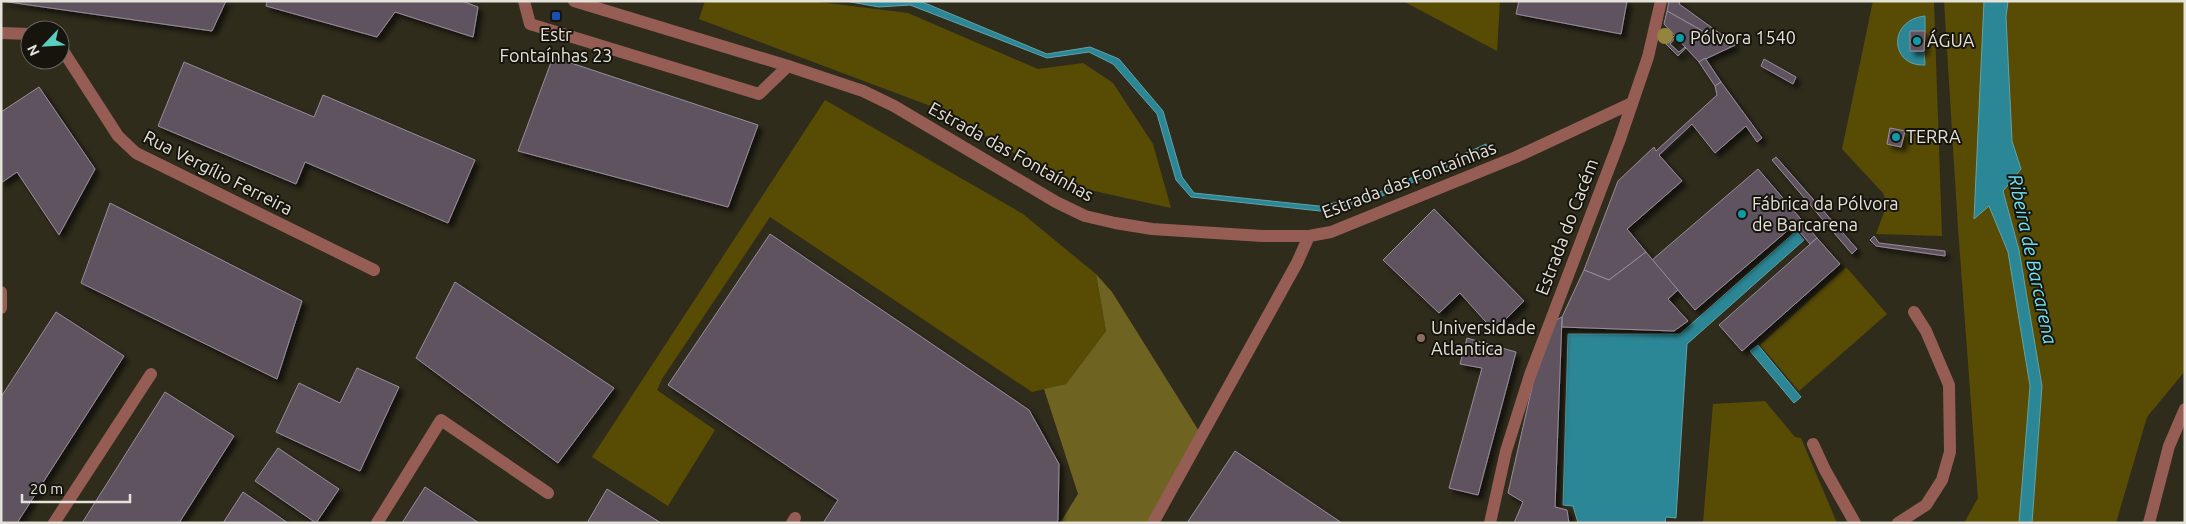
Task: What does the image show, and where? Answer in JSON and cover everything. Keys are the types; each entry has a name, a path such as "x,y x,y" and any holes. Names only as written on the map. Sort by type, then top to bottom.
{"street":[{"path":"524,1 530,24 759,94 788,66"},
{"name":"Estrada das Fontaínhas","path":"574,1 788,66 863,92 894,106 1056,202 1086,216 1152,229 1262,236 1309,236 1331,232 1516,157 1632,103"},
{"name":"Estrada do Cacém","path":"1490,523 1506,451 1530,376 1632,103 1648,57 1661,1"},
{"path":"1,32 20,33"},
{"name":"Rua Vergílio Ferreira","path":"70,62 118,136 136,153 374,270"},
{"path":"1153,523 1297,263 1309,236"},
{"path":"1,292 1,308"},
{"path":"1898,523 1926,505 1942,480 1950,452 1949,385 1926,331 1914,312"},
{"path":"54,523 151,374"},
{"path":"2149,523 2169,446 2185,409"},
{"path":"377,523 441,420 548,493"},
{"path":"1813,444 1825,470 1855,523"}],"shaded area":[{"path":"705,1 811,1 908,13 1038,69 1083,63 1113,83 1153,144 1171,208 1067,185 944,111 699,19"},
{"path":"1403,1 1500,1 1497,51"},
{"path":"1873,1 1934,1 1942,236 1876,234 1887,204 1883,193 1842,149"},
{"path":"1944,1 2185,1 2185,371 2147,417 2116,523 1964,523 1978,498 1958,228"},
{"path":"825,100 1023,214 1096,274 1106,331 1066,384 1032,392 770,217 662,379 657,390 715,430 668,506 592,457"},
{"path":"1846,267 1887,314 1799,391 1760,345"},
{"path":"1096,274 1112,292 1202,436 1153,523 1060,523 1078,494 1044,389 1066,384 1106,331"},
{"path":"1765,401 1795,437 1801,438 1837,523 1703,523 1713,404"}],"water":[{"path":"845,1 920,1 1047,54 1090,47 1119,59 1163,111 1182,177 1194,193 1319,206 1373,195 1486,144 1488,149 1373,200 1320,211 1191,197 1176,180 1157,114 1113,64 1089,52 1047,58 910,5 879,7"},
{"path":"1984,1 2008,1 2006,17 2012,141 2021,169 2003,191 2019,250 2042,386 2032,523 2019,523 2030,386 2008,252 1989,206 1974,219"},
{"path":"1925,16 1925,31 1920,51 1924,51 1925,65 1913,64 1905,59 1900,51 1898,43 1899,34 1904,26 1913,19"},
{"path":"1796,231 1804,240 1687,344 1676,518 1666,517 1665,523 1578,523 1573,506 1563,505 1568,334 1680,334"},
{"path":"1758,345 1801,397 1794,403 1750,351"}],"building":[{"path":"1,1 226,1 212,31"},
{"path":"267,1 462,1 478,7 473,37 395,12 377,37 266,6"},
{"path":"1519,1 1627,1 1621,34 1516,14"},
{"path":"1669,1 1680,1 1679,4 1736,45 1731,47 1667,11"},
{"path":"1667,11 1731,47 1699,62 1664,24"},
{"name":"ÁGUA","path":"1910,31 1925,31 1924,51 1910,51"},
{"path":"1674,36 1675,38 1670,44 1679,52 1686,48 1678,56 1666,44"},
{"path":"553,57 758,125 728,207 518,151"},
{"path":"1705,58 1721,82 1715,86 1699,62"},
{"path":"1764,59 1796,77 1793,84 1761,66"},
{"path":"184,62 314,117 323,95 475,160 448,223 305,162 296,184 158,126"},
{"path":"1721,82 1762,138 1757,142 1746,126 1715,153 1692,124 1659,155 1682,181 1627,229 1646,252 1609,280 1584,270 1618,181 1654,147 1656,151 1717,95 1715,86"},
{"path":"39,87 95,169 59,235 17,172 1,183 1,112"},
{"name":"TERRA","path":"1890,128 1905,131 1901,147 1887,144"},
{"path":"1776,157 1857,249 1852,254 1772,160"},
{"path":"1758,169 1817,238 1810,244 1794,225 1695,310 1652,260"},
{"path":"110,203 302,301 277,379 81,283"},
{"path":"1434,209 1524,301 1494,331 1460,293 1439,313 1383,260"},
{"path":"770,234 1029,410 1059,464 1058,520 1056,523 823,523 838,500 668,385"},
{"path":"1874,236 1879,243 1945,251 1945,256 1876,246 1870,240"},
{"path":"1817,238 1840,264 1742,351 1719,325"},
{"path":"1646,252 1678,290 1668,299 1688,321 1674,331 1562,327 1562,317 1584,270 1609,280"},
{"path":"455,282 614,388 558,463 416,358"},
{"path":"56,312 124,356 17,523 1,523 1,397"},
{"path":"1562,317 1555,507 1567,510 1569,523 1514,523 1523,502 1508,493 1533,383 1556,320"},
{"path":"1467,338 1516,352 1478,495 1449,488 1482,368 1460,364"},
{"path":"357,368 399,387 360,471 276,432 299,383 340,403"},
{"path":"165,392 234,436 179,523 82,523"},
{"path":"278,448 339,489 316,523 255,481"},
{"path":"1235,451 1342,523 1187,523"},
{"path":"425,487 479,523 402,523"},
{"path":"607,489 661,523 587,523"},
{"path":"243,492 288,523 223,523"}],"place":[{"name":"Estr Fontaínhas 23","path":"556,16"},
{"name":"Pólvora 1540","path":"1680,38"},
{"name":"ÁGUA","path":"1917,41"},
{"name":"TERRA","path":"1896,137"},
{"name":"Fábrica da Pólvora de Barcarena","path":"1742,214"},
{"name":"Universidade Atlantica","path":"1421,338"}],"water label":[{"name":"Ribeira de Barcarena","path":"2033,259"}]}
